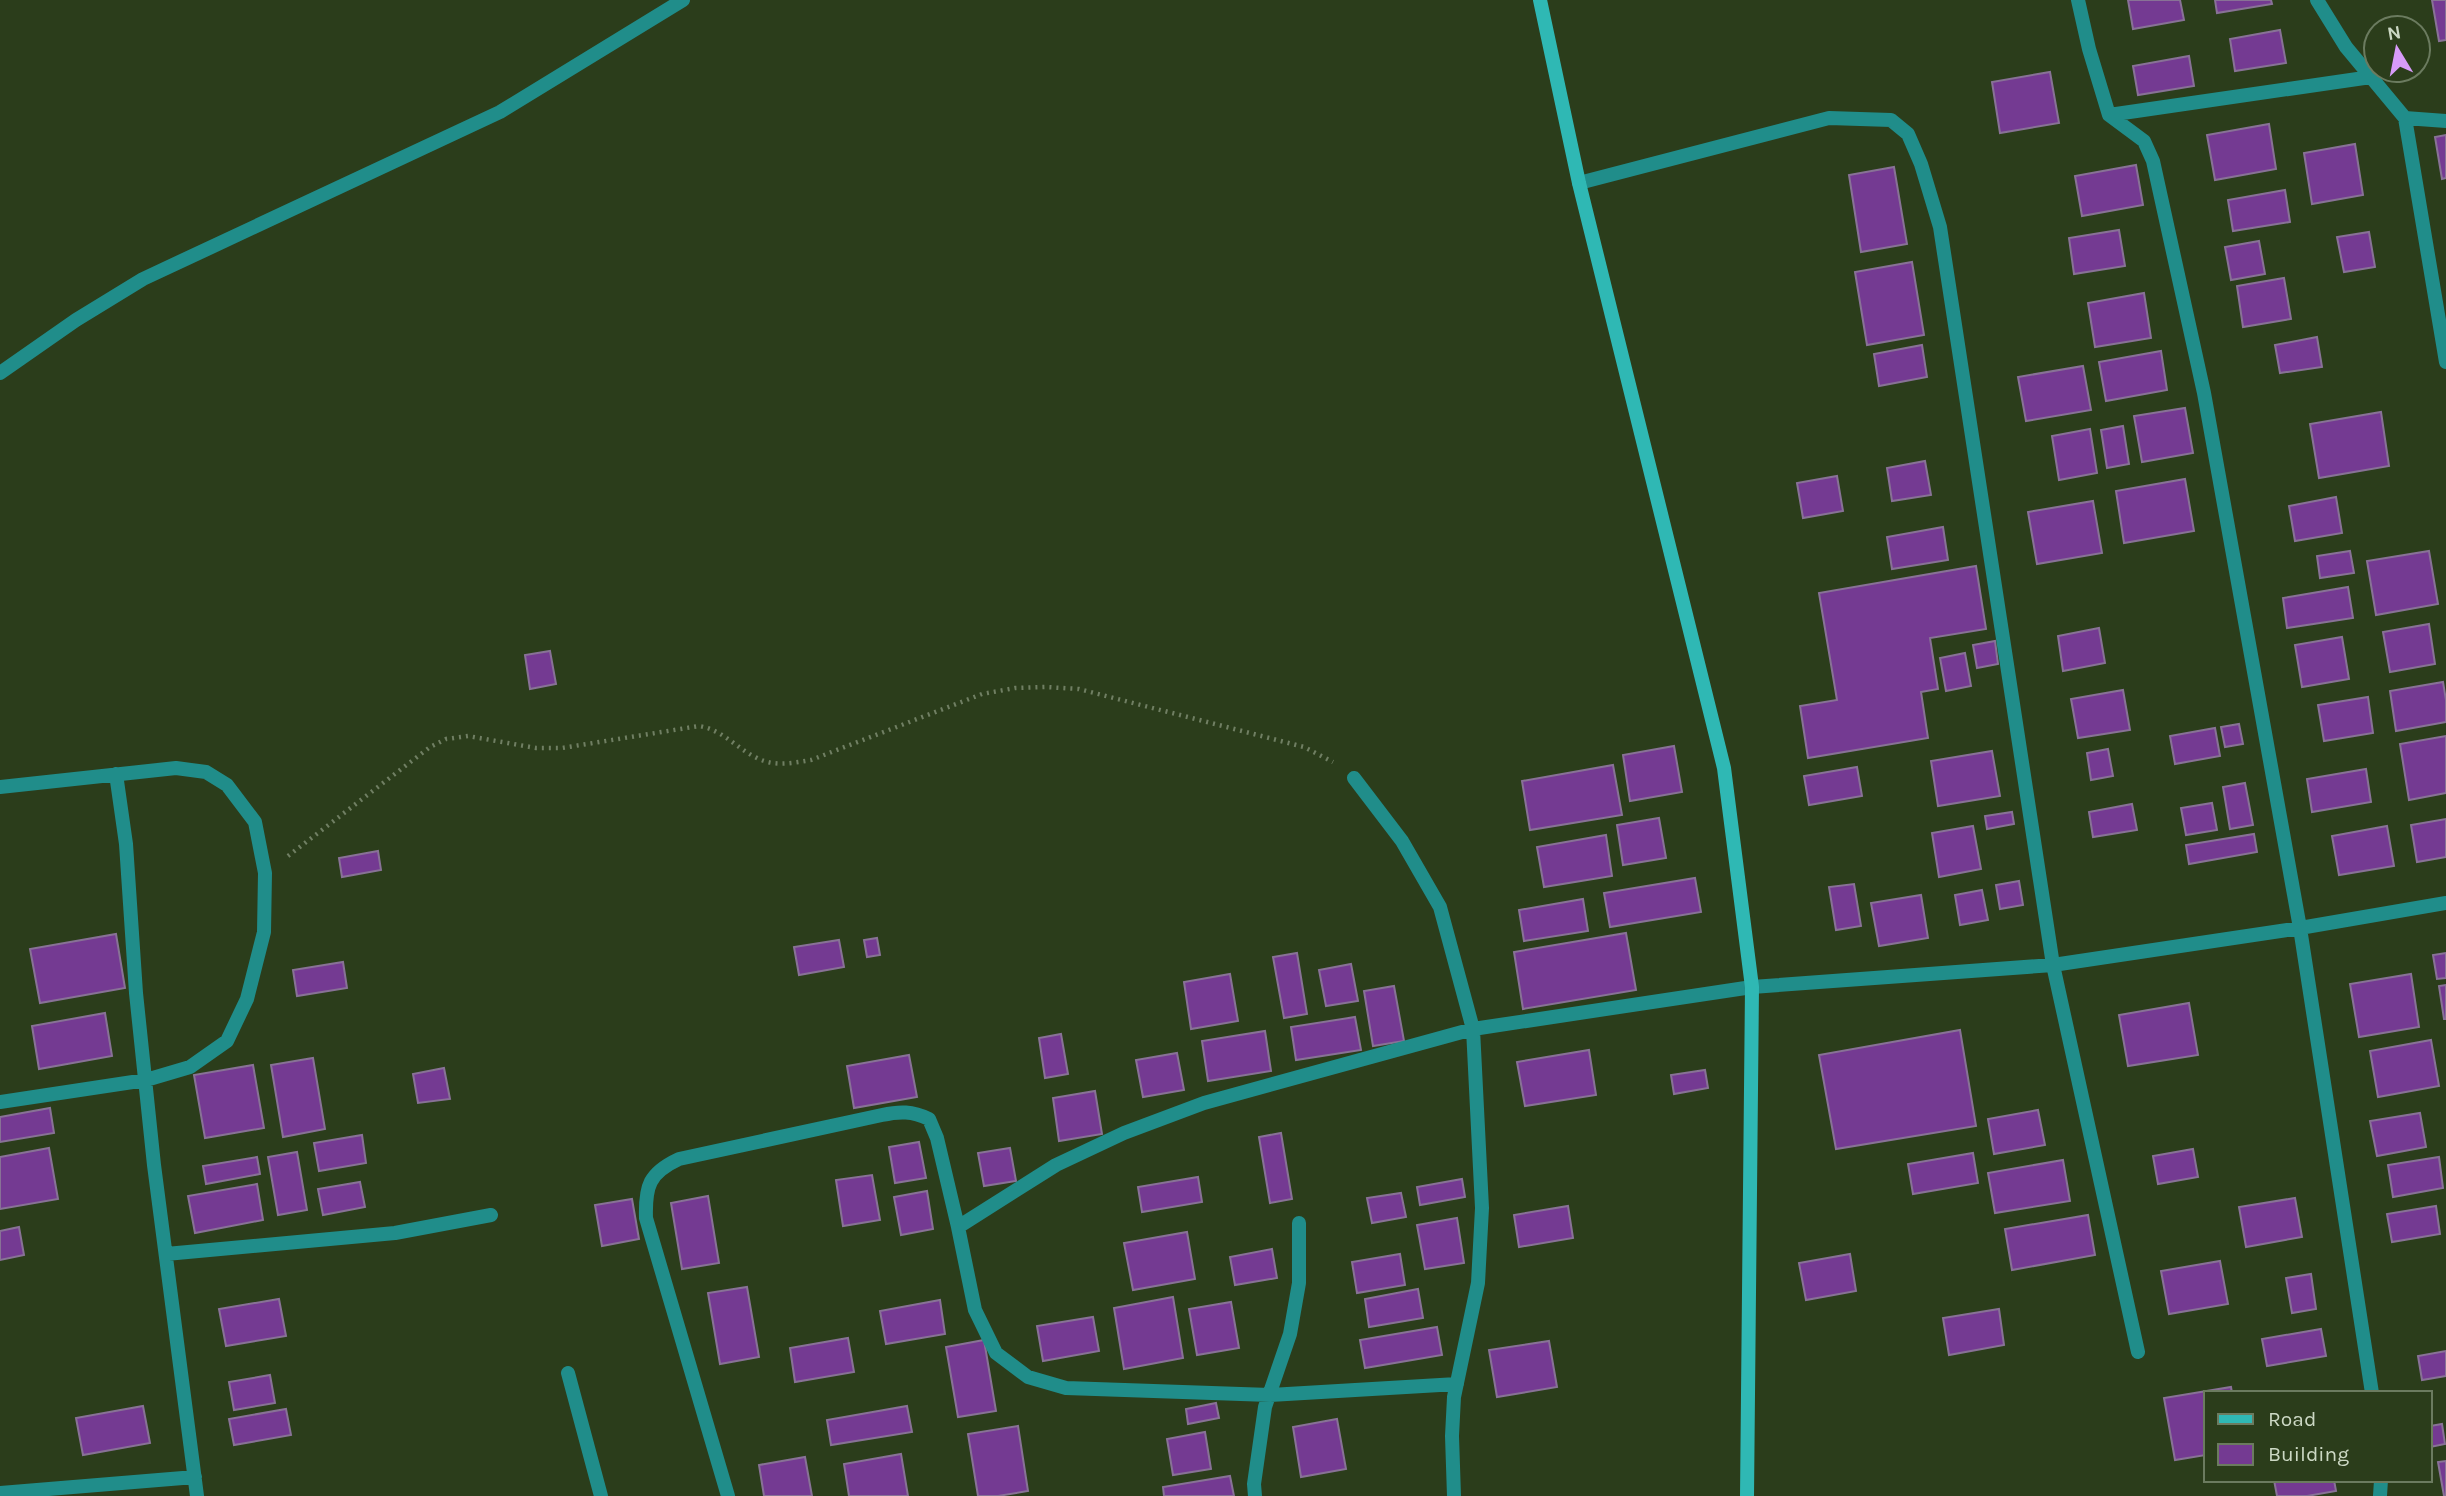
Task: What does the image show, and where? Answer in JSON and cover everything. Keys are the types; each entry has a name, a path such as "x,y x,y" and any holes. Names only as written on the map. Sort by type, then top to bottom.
{"main road":[{"path":"1540,0 1579,183 1724,768 1752,987 1747,1496"}],"street":[{"path":"0,373 76,320 143,279 500,113 683,0"},
{"path":"2078,0 2089,49 2109,115 2144,141 2153,160 2207,407 2300,928 2372,1391"},
{"path":"2318,0 2346,47 2362,66"},
{"path":"2109,115 2362,78"},
{"path":"2377,84 2405,118 2446,362"},
{"path":"1579,183 1829,118 1891,120 1908,134 1921,164 1940,227 2053,965 2138,1352"},
{"path":"2405,118 2446,121"},
{"path":"0,787 176,768 206,772 227,785 255,822 265,873 264,932 247,999 227,1041 190,1067 146,1080 0,1102"},
{"path":"117,774 154,1165 197,1496"},
{"path":"1354,778 1402,841 1440,907 1473,1029 1481,1220 1478,1283 1454,1397 1454,1496"},
{"path":"958,1227 1056,1165 1136,1129 1204,1103 1473,1029 1752,987 2053,965 2446,903"},
{"path":"728,1496 646,1218 646,1195 651,1180 662,1167 679,1158 901,1111 929,1119 937,1138 975,1310 996,1353 1028,1377 1066,1388 1269,1395 1457,1384"},
{"path":"166,1254 395,1233 491,1215"},
{"path":"1255,1496 1254,1484 1265,1407 1290,1334 1299,1283 1299,1223"},
{"path":"568,1373 601,1496"},
{"path":"0,1493 195,1477"}],"path":[{"path":"265,873 430,747 446,740 468,736 536,748 562,748 699,726 723,734 757,758 788,764 811,760 982,694 1015,688 1079,689 1304,747 1329,759 1354,778"}],"building":[{"path":"2128,0 2180,0 2184,20 2133,29"},
{"path":"2215,0 2271,0 2272,4 2217,13"},
{"path":"2432,0 2446,0 2446,40 2439,41"},
{"path":"2280,30 2286,63 2235,71 2230,39"},
{"path":"2189,56 2194,86 2138,95 2133,66"},
{"path":"2050,72 2059,123 2000,133 1992,82"},
{"path":"2269,124 2276,169 2215,180 2207,135"},
{"path":"2446,135 2446,178 2442,179 2435,137"},
{"path":"2355,144 2363,195 2312,204 2304,153"},
{"path":"2136,165 2143,205 2082,216 2075,176"},
{"path":"1894,167 1907,244 1861,252 1849,175"},
{"path":"2285,190 2290,222 2233,231 2228,200"},
{"path":"2119,230 2125,266 2074,274 2069,238"},
{"path":"2369,232 2375,267 2344,272 2337,237"},
{"path":"2259,241 2265,274 2231,280 2225,247"},
{"path":"1912,262 1924,335 1867,345 1855,272"},
{"path":"2284,278 2291,319 2243,327 2237,286"},
{"path":"2144,293 2151,338 2095,347 2088,303"},
{"path":"2317,337 2322,367 2280,373 2275,345"},
{"path":"1922,345 1927,377 1879,386 1874,354"},
{"path":"2161,351 2167,390 2106,401 2099,362"},
{"path":"2083,366 2091,410 2026,421 2018,377"},
{"path":"2185,408 2193,453 2142,462 2134,416"},
{"path":"2381,412 2389,466 2319,478 2310,424"},
{"path":"2123,426 2129,464 2107,468 2101,430"},
{"path":"2090,429 2097,473 2059,480 2052,436"},
{"path":"1925,461 1931,495 1892,501 1887,468"},
{"path":"1837,476 1843,511 1803,518 1797,483"},
{"path":"2185,479 2194,531 2124,543 2116,491"},
{"path":"2336,497 2342,533 2295,541 2289,506"},
{"path":"2093,501 2102,553 2037,564 2028,512"},
{"path":"1943,527 1948,560 1892,569 1887,537"},
{"path":"2350,551 2354,573 2320,578 2317,556"},
{"path":"2429,551 2438,604 2376,615 2367,561"},
{"path":"1976,566 1986,629 1930,638 1938,689 1921,692 1928,738 1808,758 1800,706 1837,700 1819,593"},
{"path":"2348,587 2353,618 2287,628 2283,598"},
{"path":"2429,624 2435,664 2390,672 2383,632"},
{"path":"2099,628 2105,663 2063,671 2058,636"},
{"path":"2342,637 2349,679 2302,687 2295,645"},
{"path":"1995,641 1998,664 1977,668 1973,645"},
{"path":"550,651 556,684 530,689 525,655"},
{"path":"1965,653 1971,686 1946,691 1940,658"},
{"path":"2443,682 2446,722 2396,731 2390,691"},
{"path":"2123,690 2130,730 2078,738 2071,699"},
{"path":"2368,697 2373,733 2324,741 2318,705"},
{"path":"2239,724 2243,744 2225,747 2221,727"},
{"path":"2215,728 2220,756 2175,764 2170,736"},
{"path":"2446,736 2446,793 2409,800 2400,744"},
{"path":"1674,746 1682,792 1630,801 1623,755"},
{"path":"2108,749 2113,776 2091,780 2087,753"},
{"path":"1992,751 2000,796 1938,806 1931,761"},
{"path":"1613,765 1622,815 1530,830 1522,781"},
{"path":"1857,767 1862,796 1809,805 1804,776"},
{"path":"2366,769 2371,802 2312,812 2307,779"},
{"path":"2245,783 2253,825 2230,829 2223,787"},
{"path":"2212,803 2217,830 2186,835 2181,808"},
{"path":"2132,804 2137,830 2093,837 2089,812"},
{"path":"2012,812 2014,824 1987,829 1985,816"},
{"path":"1659,818 1666,858 1623,865 1617,825"},
{"path":"2446,819 2446,857 2417,862 2411,825"},
{"path":"1973,826 1981,869 1939,877 1932,833"},
{"path":"2387,826 2394,866 2339,875 2332,836"},
{"path":"2254,834 2257,852 2189,864 2186,845"},
{"path":"1606,835 1612,876 1544,887 1537,847"},
{"path":"378,851 381,870 342,877 339,858"},
{"path":"1695,878 1701,912 1610,927 1604,893"},
{"path":"2019,881 2023,905 2000,909 1996,885"},
{"path":"1854,884 1861,926 1836,930 1829,887"},
{"path":"1982,890 1988,920 1960,925 1955,895"},
{"path":"1921,895 1928,938 1879,946 1871,903"},
{"path":"1583,899 1588,931 1524,941 1519,910"},
{"path":"1626,933 1636,990 1523,1009 1514,952"},
{"path":"116,934 125,988 40,1003 30,949"},
{"path":"877,938 880,955 867,957 864,940"},
{"path":"839,940 844,967 799,975 794,947"},
{"path":"1297,953 1307,1014 1284,1018 1273,957"},
{"path":"2446,953 2446,978 2437,979 2433,955"},
{"path":"343,962 347,988 297,996 293,970"},
{"path":"1351,964 1358,1001 1326,1006 1319,970"},
{"path":"1230,974 1238,1021 1191,1029 1184,982"},
{"path":"2411,974 2419,1027 2359,1037 2350,984"},
{"path":"2446,985 2446,1019 2444,1019 2439,986"},
{"path":"1394,986 1404,1041 1373,1046 1364,991"},
{"path":"2189,1003 2198,1055 2128,1066 2119,1015"},
{"path":"105,1013 112,1056 39,1069 32,1026"},
{"path":"1355,1017 1361,1050 1296,1060 1291,1027"},
{"path":"1960,1030 1976,1126 1836,1149 1819,1055"},
{"path":"1265,1031 1271,1071 1208,1081 1202,1041"},
{"path":"1061,1034 1068,1074 1045,1078 1039,1038"},
{"path":"2431,1040 2439,1086 2378,1097 2370,1051"},
{"path":"1589,1050 1596,1095 1525,1106 1517,1062"},
{"path":"1177,1053 1184,1090 1143,1097 1136,1060"},
{"path":"909,1055 917,1097 854,1108 847,1066"},
{"path":"313,1058 325,1129 283,1137 271,1065"},
{"path":"253,1065 264,1128 205,1138 194,1075"},
{"path":"444,1068 450,1099 418,1103 413,1074"},
{"path":"1705,1070 1708,1088 1674,1094 1671,1075"},
{"path":"1095,1091 1102,1134 1059,1141 1053,1098"},
{"path":"50,1108 54,1133 0,1142 0,1117"},
{"path":"2038,1110 2045,1145 1994,1154 1988,1119"},
{"path":"2420,1113 2426,1147 2377,1156 2370,1121"},
{"path":"1281,1133 1292,1199 1270,1203 1259,1137"},
{"path":"362,1135 366,1163 319,1171 314,1143"},
{"path":"919,1142 926,1178 895,1183 889,1147"},
{"path":"49,1148 58,1199 0,1209 0,1157"},
{"path":"1010,1148 1016,1181 984,1186 978,1153"},
{"path":"2193,1149 2198,1177 2158,1184 2153,1156"},
{"path":"297,1152 307,1210 278,1215 268,1157"},
{"path":"1973,1153 1978,1183 1913,1194 1908,1164"},
{"path":"257,1157 260,1174 206,1184 203,1166"},
{"path":"2439,1157 2443,1188 2393,1197 2388,1165"},
{"path":"2063,1160 2070,1201 1995,1213 1988,1173"},
{"path":"872,1175 880,1220 843,1226 836,1180"},
{"path":"1198,1177 1202,1202 1142,1212 1138,1187"},
{"path":"1462,1179 1465,1197 1420,1205 1417,1187"},
{"path":"360,1182 365,1207 323,1215 318,1189"},
{"path":"257,1184 263,1220 195,1233 188,1196"},
{"path":"927,1191 933,1229 901,1235 894,1197"},
{"path":"1401,1193 1406,1217 1372,1223 1367,1198"},
{"path":"708,1196 719,1263 682,1269 671,1203"},
{"path":"2295,1198 2302,1237 2246,1247 2239,1207"},
{"path":"632,1199 639,1239 602,1246 595,1205"},
{"path":"1568,1206 1573,1238 1519,1247 1514,1215"},
{"path":"2436,1206 2440,1234 2392,1242 2387,1214"},
{"path":"2088,1215 2095,1255 2012,1270 2005,1229"},
{"path":"1457,1218 1464,1263 1425,1269 1417,1225"},
{"path":"19,1227 24,1255 0,1260 0,1231"},
{"path":"1187,1232 1195,1279 1133,1290 1124,1243"},
{"path":"1272,1249 1277,1278 1235,1285 1230,1257"},
{"path":"1400,1254 1405,1285 1357,1293 1352,1262"},
{"path":"1850,1254 1856,1291 1806,1300 1799,1263"},
{"path":"2220,1261 2228,1304 2169,1314 2161,1271"},
{"path":"2311,1274 2316,1309 2292,1313 2286,1278"},
{"path":"747,1287 759,1357 720,1364 708,1293"},
{"path":"1418,1289 1423,1318 1369,1327 1365,1299"},
{"path":"1173,1297 1183,1358 1124,1369 1114,1308"},
{"path":"279,1299 286,1336 226,1346 219,1309"},
{"path":"940,1300 945,1334 886,1344 880,1311"},
{"path":"1231,1302 1239,1348 1197,1355 1189,1309"},
{"path":"1999,1309 2004,1345 1949,1355 1943,1318"},
{"path":"1093,1317 1099,1351 1043,1361 1037,1326"},
{"path":"1437,1327 1442,1355 1365,1368 1360,1340"},
{"path":"2321,1329 2326,1356 2267,1366 2262,1339"},
{"path":"848,1338 854,1372 795,1382 790,1348"},
{"path":"984,1340 996,1411 958,1417 946,1347"},
{"path":"1549,1341 1557,1387 1497,1397 1489,1350"},
{"path":"2446,1351 2446,1376 2422,1380 2418,1356"},
{"path":"270,1375 275,1403 234,1410 229,1382"},
{"path":"2231,1387 2232,1391 2207,1391"},
{"path":"2204,1391 2204,1455 2175,1460 2164,1398"},
{"path":"1216,1403 1219,1418 1188,1424 1186,1409"},
{"path":"143,1406 150,1443 83,1455 76,1418"},
{"path":"907,1406 912,1432 831,1445 827,1420"},
{"path":"286,1409 291,1435 234,1445 229,1419"},
{"path":"1337,1419 1346,1469 1301,1477 1293,1427"},
{"path":"2442,1424 2445,1444 2432,1447 2432,1426"},
{"path":"1018,1426 1028,1491 978,1496 968,1434"},
{"path":"1205,1432 1211,1469 1173,1475 1167,1439"},
{"path":"901,1454 908,1496 849,1496 844,1464"},
{"path":"805,1457 812,1496 764,1496 759,1465"},
{"path":"2446,1461 2446,1496 2444,1496 2438,1462"},
{"path":"1230,1476 1234,1496 1164,1496 1163,1487"},
{"path":"2274,1482 2334,1482 2336,1491 2307,1496 2277,1496"}]}
